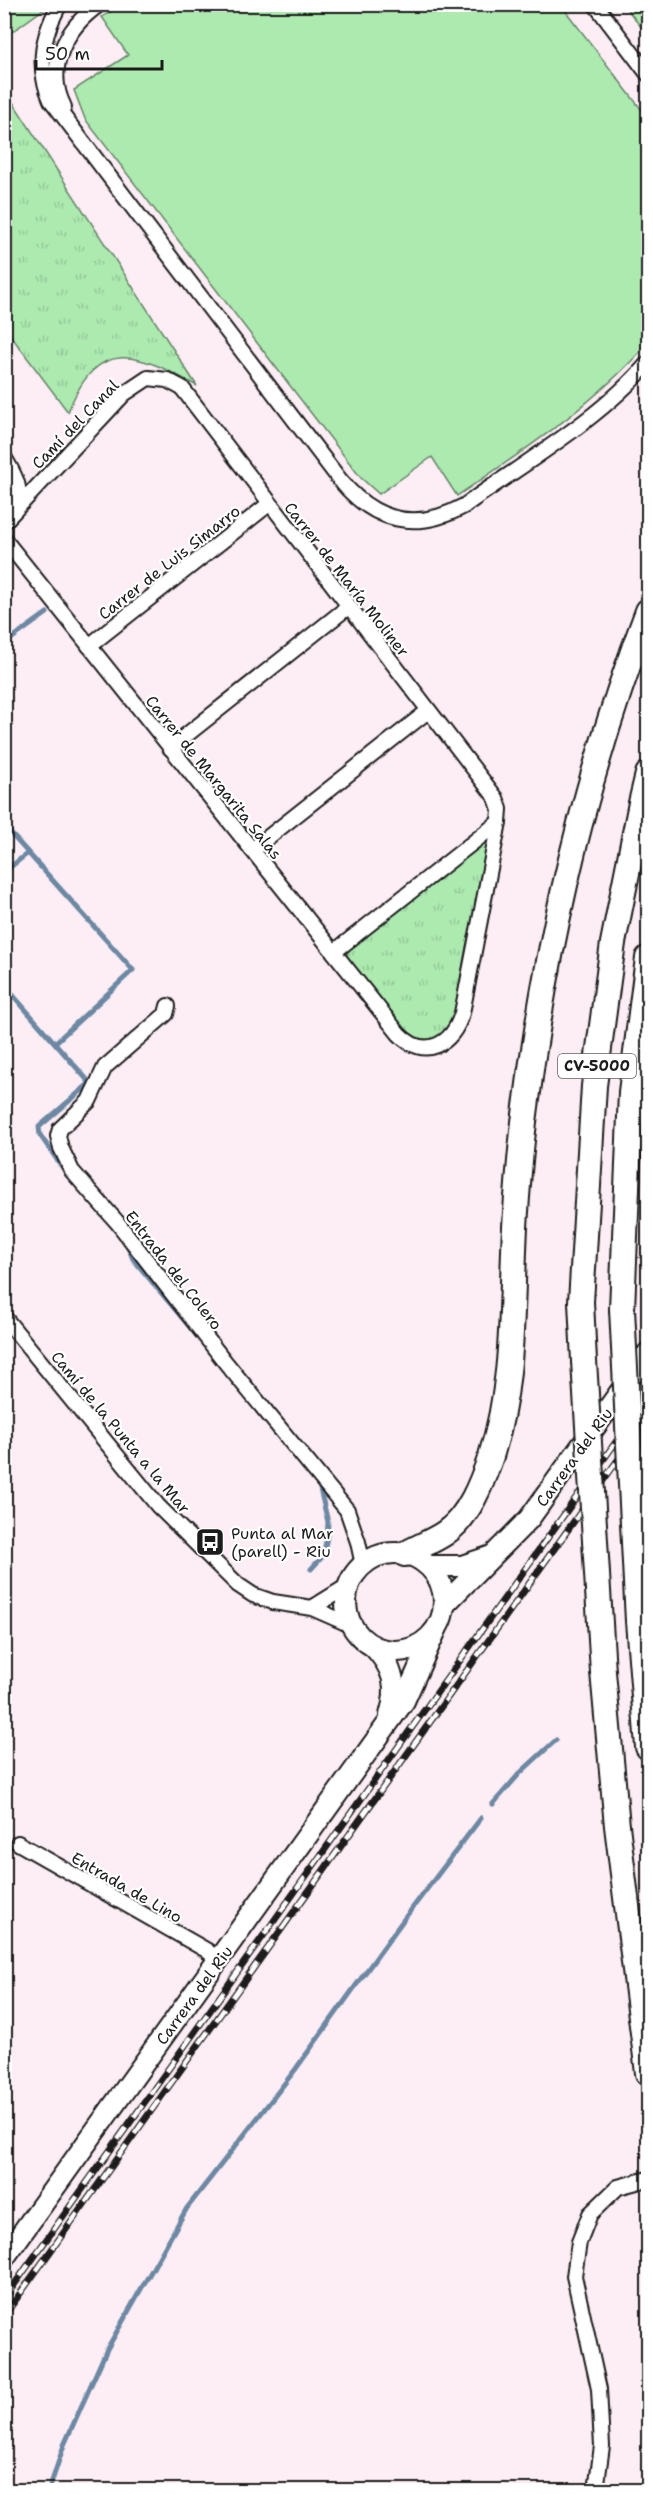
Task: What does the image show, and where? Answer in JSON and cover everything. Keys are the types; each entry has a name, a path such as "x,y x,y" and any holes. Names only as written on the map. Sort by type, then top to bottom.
{"highway":[{"path":"405,1554 447,1532 461,1518 472,1500 490,1458 502,1415 511,1359 515,1226 524,1122 551,946 589,788 625,672 648,611"},
{"name":"CV-5000","path":"648,774 640,803 613,943 594,1086 581,1302 603,1672 617,1826 648,2073"},
{"name":"CV-5000","path":"648,958 631,1092 622,1309 638,1621 648,1747"}],"street":[{"path":"60,4 44,42 45,86 51,100 82,144 352,494 383,516 400,519 433,519 464,506 589,417 616,396 648,363"},
{"path":"82,144 60,99 56,78 57,66 62,49 72,30 100,4"},
{"path":"595,4 648,74"},
{"name":"Carrer de María Moliner","path":"148,378 167,380 182,388 268,504 496,798 500,810 499,822"},
{"name":"Camí del Canal","path":"5,522 123,394 148,378"},
{"path":"4,457 15,475 19,496 5,522"},
{"name":"Carrer de Luis Simarro","path":"89,646 268,504"},
{"name":"Carrer de Margarita Salas","path":"4,539 399,1034 412,1045 432,1047 444,1042 459,1024 499,822"},
{"path":"170,748 348,607"},
{"path":"252,850 428,711"},
{"path":"334,952 499,822"},
{"name":"Entrada del Colero","path":"168,1006 165,1014 105,1067 89,1101 60,1129 58,1136 61,1148 72,1171 117,1222 226,1363 347,1510 363,1565"},
{"name":"Camí de la Punta a la Mar","path":"4,1317 158,1506 238,1585 253,1595 273,1602 312,1608 353,1626"},
{"name":"Carrera del Riu","path":"444,1605 529,1519 648,1353"},
{"path":"312,1608 349,1585 363,1565 383,1555 405,1554 429,1566 441,1584 444,1605 436,1630 422,1644 403,1651 392,1651 373,1646 358,1634 353,1626 346,1606 349,1585"},
{"name":"Carrera del Riu","path":"429,1566 462,1566 492,1556"},
{"name":"Carrera del Riu","path":"4,2258 382,1731 411,1688 436,1630"},
{"name":"Carrera del Riu","path":"373,1646 386,1659 395,1686 394,1700 382,1731"},
{"name":"Entrada de Lino","path":"18,1844 206,1950 219,1960"},
{"path":"596,2490 602,2446 599,2389 574,2276 579,2242 591,2214 618,2187 648,2179"}],"green space":[{"path":"5,4 49,4 49,5 5,37"},
{"path":"121,5 561,5 648,118 648,343 582,407 457,496 432,457 379,494 361,478 85,119 74,90 128,55 102,17"},
{"path":"624,5 648,5 648,36"},
{"path":"4,90 197,386 176,374 138,359 122,358 106,361 93,371 80,387 68,412 5,328"},
{"path":"482,842 487,844 489,850 466,947 453,1022 444,1033 434,1038 422,1039 409,1036 346,958 349,946"}],"waterway":[{"path":"4,644 47,613"},
{"path":"4,826 133,970 56,1042"},
{"path":"4,872 28,853"},
{"path":"4,985 90,1083 39,1127 40,1135 69,1177"},
{"path":"126,1242 133,1259 198,1337"},
{"path":"311,1569 323,1556 328,1522 316,1481"},
{"path":"493,1804 520,1773 556,1740"},
{"path":"49,2490 64,2445 107,2349 187,2208 295,2070 401,1923 481,1818"}],"railway":[{"path":"4,2299 648,1397"},
{"path":"4,2316 648,1418"}],"place":[{"name":"Punta al Mar (parell) - Riu","path":"210,1542"}]}
